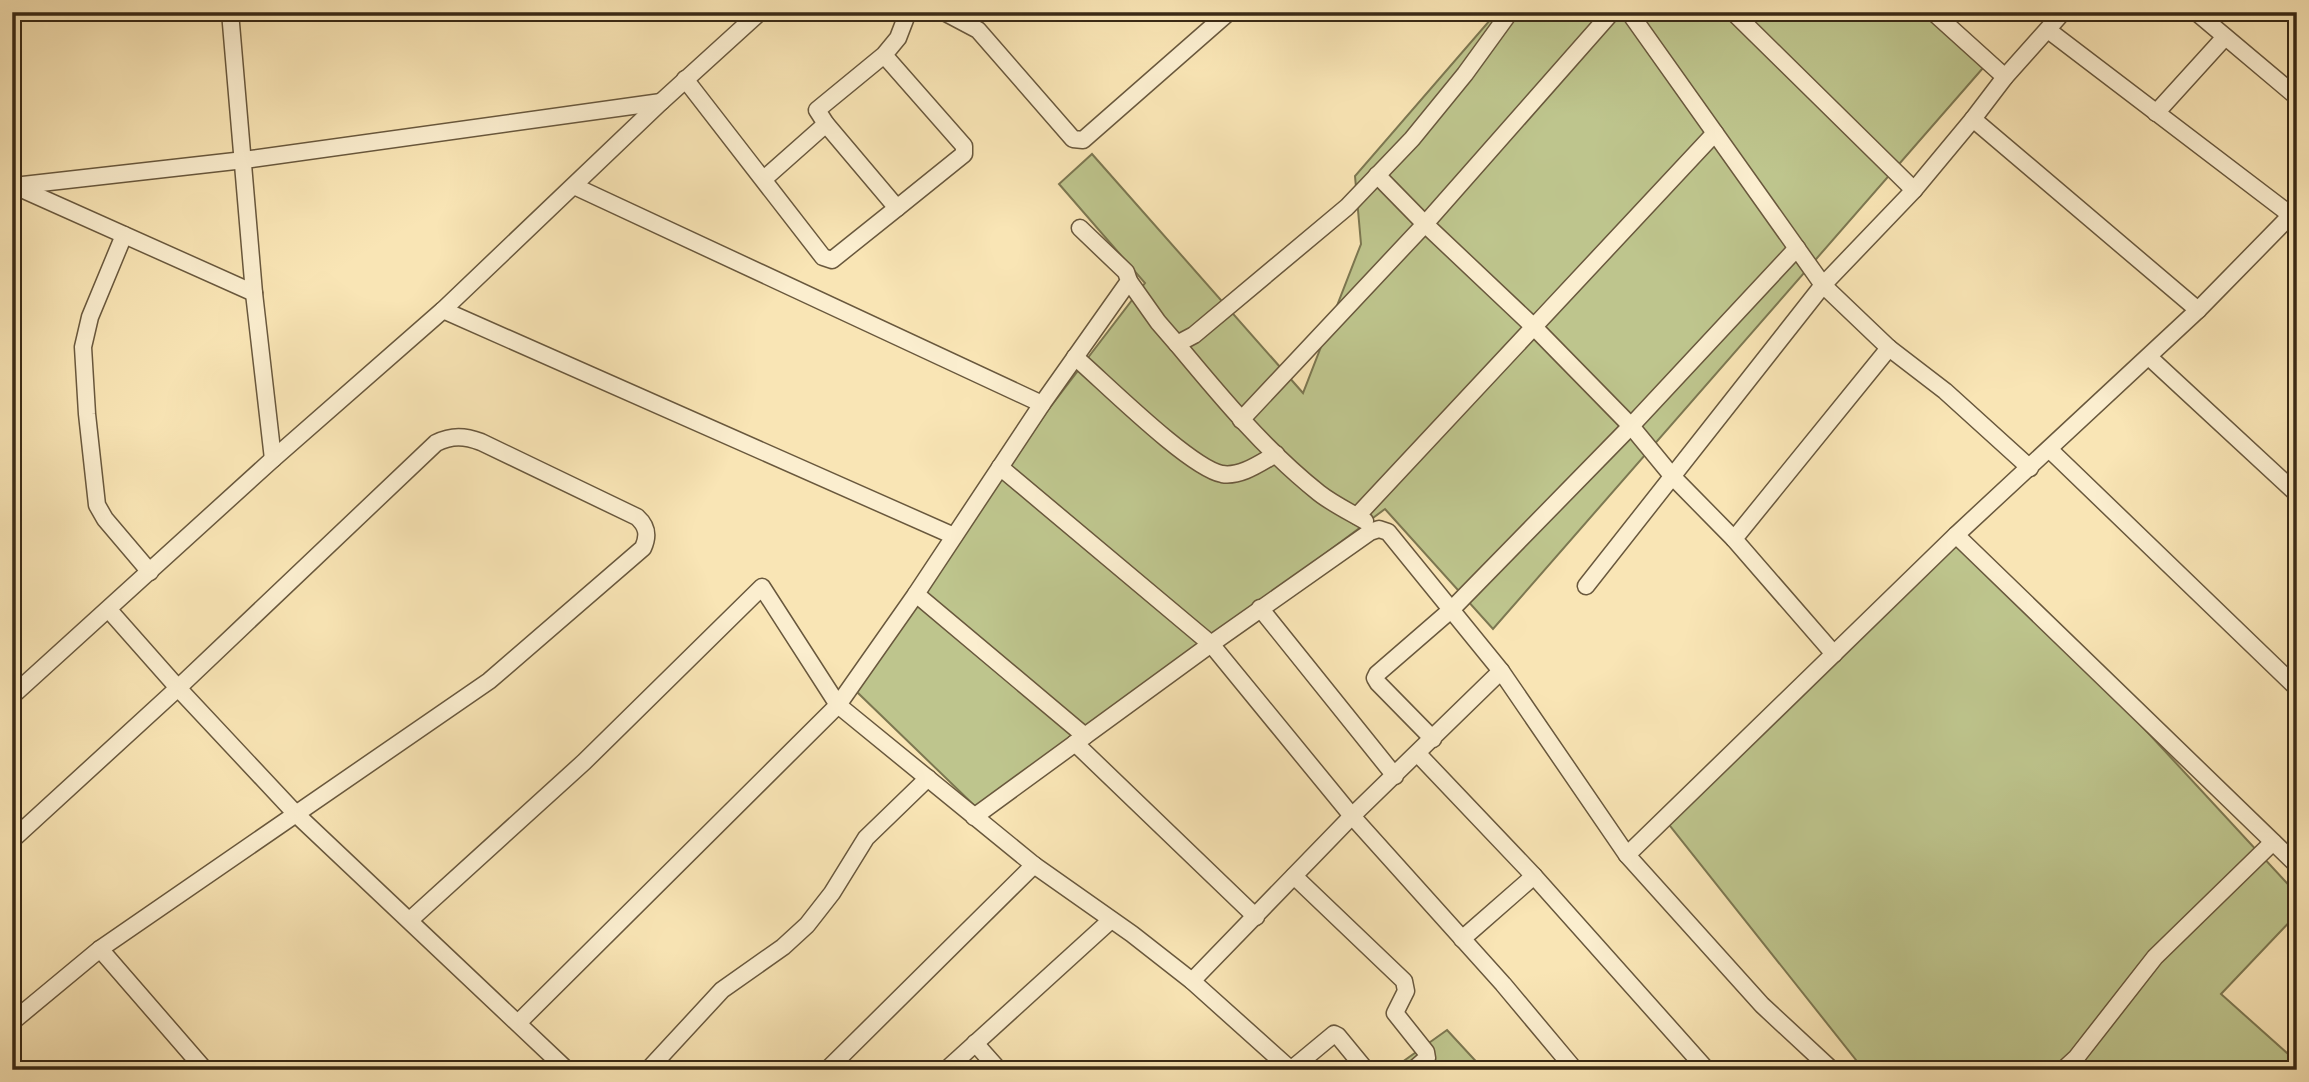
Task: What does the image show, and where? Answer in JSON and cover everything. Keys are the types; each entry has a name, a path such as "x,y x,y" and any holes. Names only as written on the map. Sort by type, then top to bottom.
{"street":[{"path":"230,12 254,293 273,459"},
{"path":"12,696 273,459 443,310 685,79 760,12"},
{"path":"897,208 826,124 818,108 884,55 898,37 908,12"},
{"path":"944,12 978,30 1073,139 1079,141 1229,12"},
{"path":"1177,344 1203,328 1347,207 1412,139 1458,83 1510,12"},
{"path":"1241,420 1426,224 1612,12"},
{"path":"1629,12 1823,285 1889,348 1945,391 2030,468"},
{"path":"1733,12 1914,190"},
{"path":"1933,12 2005,77"},
{"path":"1586,586 1823,285 1914,190 2005,77 2063,12"},
{"path":"2196,12 2297,97"},
{"path":"1627,855 1956,535 2149,357 2295,214 2048,30"},
{"path":"2156,113 2225,37"},
{"path":"685,79 820,254 832,260 964,154 964,146 884,55"},
{"path":"13,186 244,160 661,102"},
{"path":"1973,120 2198,310"},
{"path":"764,179 826,124"},
{"path":"1357,516 1715,133"},
{"path":"1377,175 1533,326 1630,426 1672,477 1734,539 1834,654"},
{"path":"13,186 254,293"},
{"path":"574,186 1042,404"},
{"path":"1080,228 1126,272 1129,281 1158,322 1241,420 1320,494 1388,532 1502,671 1627,855 1762,1005 1832,1070"},
{"path":"124,235 87,327 83,347 83,373 97,505 105,519 150,572"},
{"path":"1433,739 1375,678 1377,674 1452,609 1630,426 1797,248"},
{"path":"518,1023 838,705 916,594 1042,404 1129,281"},
{"path":"443,310 954,536"},
{"path":"1734,539 1889,348"},
{"path":"1076,357 1192,459 1222,474 1249,470 1276,454"},
{"path":"2149,357 2297,494"},
{"path":"12,840 178,688 436,443 445,438 462,437 481,442 637,517 647,531 643,548 489,681 100,949 12,1022"},
{"path":"2049,449 2297,688"},
{"path":"1000,467 1211,643 1352,816 1575,1070"},
{"path":"974,817 1260,608 1370,532 1379,529"},
{"path":"1956,535 2297,865"},
{"path":"410,920 584,762 762,587 838,705 1034,865 1192,981 1289,1068 1293,1068 1334,1034 1366,1070"},
{"path":"916,594 1080,740 1256,917"},
{"path":"1260,608 1395,776"},
{"path":"109,610 296,814 567,1070"},
{"path":"1192,981 1352,816 1502,671"},
{"path":"1418,754 1534,876 1707,1070"},
{"path":"648,1070 722,990 783,947 807,925 832,893 866,838 928,778"},
{"path":"2063,1070 2090,1041 2155,957 2273,842"},
{"path":"827,1070 1034,865"},
{"path":"1294,876 1404,981 1406,991 1395,1013 1426,1052 1427,1058 1413,1070"},
{"path":"1462,939 1534,876"},
{"path":"946,1070 1111,920"},
{"path":"100,949 205,1070"},
{"path":"975,1043 999,1070"}],"green space":[{"path":"1497,12 1927,12 1983,68 1493,629 1385,509 980,811 857,692 1048,410 1145,283 1059,184 1092,154 1303,393 1361,244 1355,176"},
{"path":"1966,536 2297,894 2297,914 2221,994 2297,1062 2297,1070 1864,1070 1663,817"},
{"path":"1447,1030 1484,1070 1391,1070"}]}
